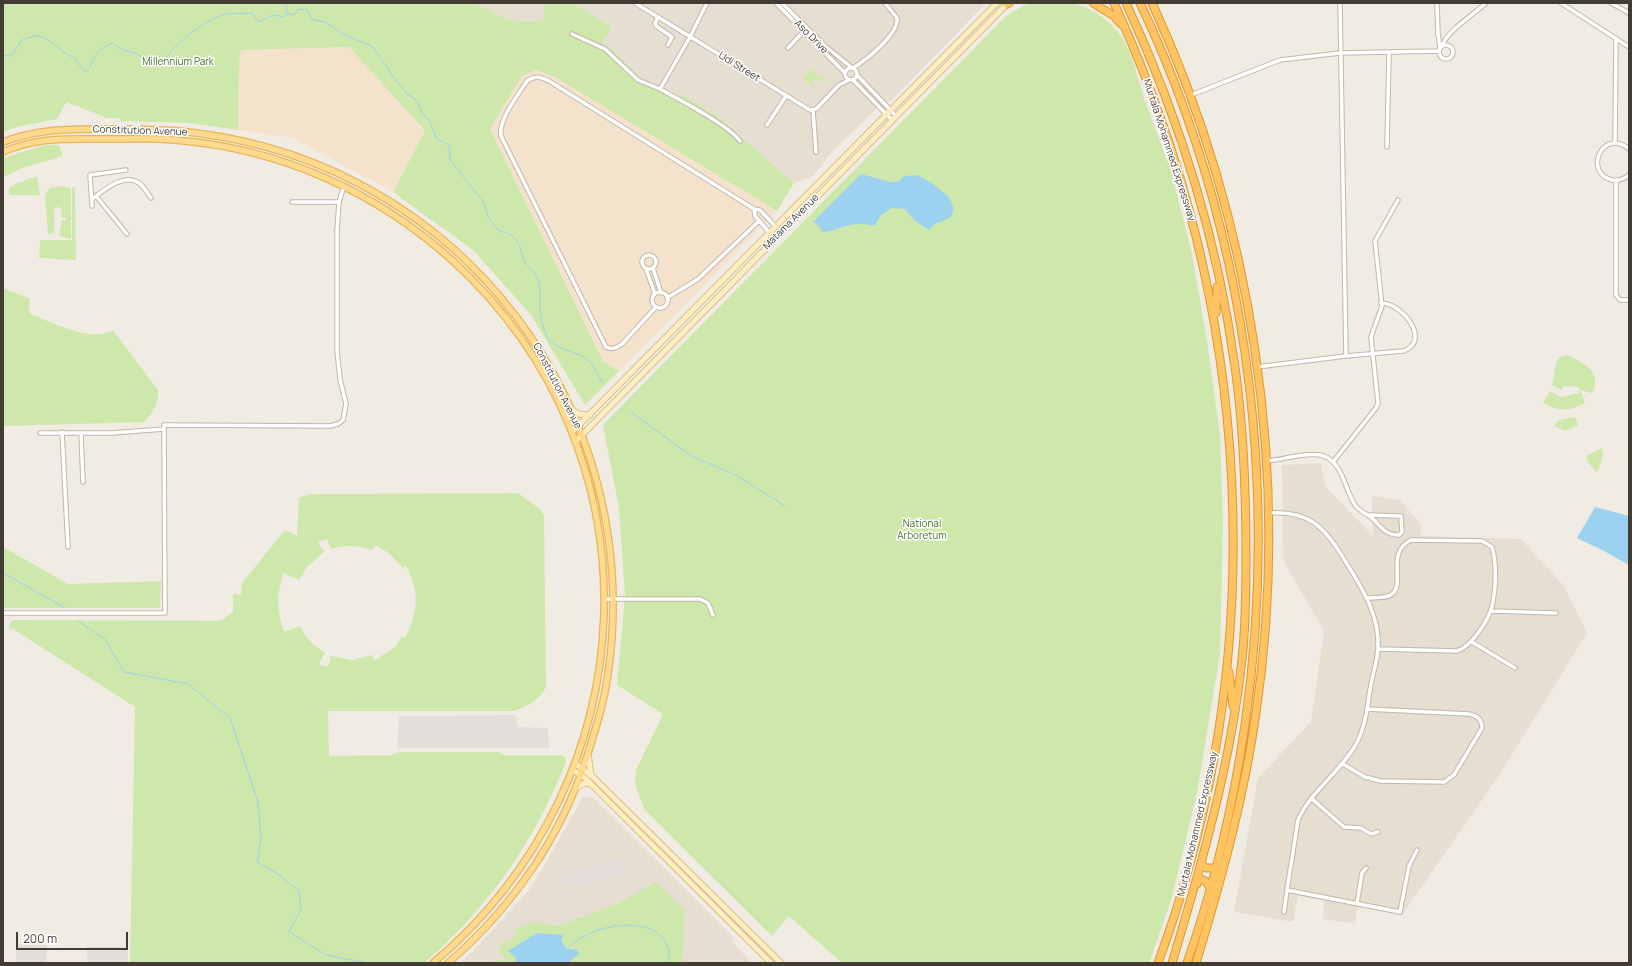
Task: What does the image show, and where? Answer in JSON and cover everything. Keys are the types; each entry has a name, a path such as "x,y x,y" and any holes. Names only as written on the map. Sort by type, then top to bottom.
{"highway":[{"path":"1093,3 1114,16 1124,26"},
{"name":"Murtala Mohammed Expressway","path":"1114,3 1142,68 1181,177 1195,229 1216,326 1228,418 1232,483 1233,576 1228,658 1220,719 1208,788 1177,910 1158,963"},
{"name":"Murtala Mohammed Expressway","path":"1126,3 1148,52 1178,133 1206,228 1218,277 1235,368 1245,470 1245,624 1242,659 1234,714 1223,778 1202,864 1172,963"},
{"path":"1140,3 1160,48 1198,151 1216,214 1232,278 1248,378 1255,443 1258,510 1258,571 1255,632 1240,760 1216,868 1187,963"},
{"path":"1152,3 1191,95 1224,201 1234,243 1257,367 1266,461 1268,513 1266,606 1256,713 1245,778 1235,823 1196,963"},
{"path":"1156,3 1159,19"},
{"path":"1216,326 1218,277"},
{"path":"1232,278 1248,317"},
{"path":"1228,658 1234,714"},
{"path":"1240,760 1256,713"},
{"path":"1202,864 1206,868 1216,868"},
{"path":"1196,886 1199,879 1202,879 1210,889"}],"main road":[{"name":"Matama Avenue","path":"572,432 997,3"},
{"name":"Matama Avenue","path":"575,442 1008,3"},
{"path":"973,27 979,32"},
{"name":"Constitution Avenue","path":"3,142 30,133 58,129 182,131 213,135 263,146 312,162 354,180 400,207 452,247 491,286 515,314 543,354 579,426 604,505 611,559 613,599 608,672 599,719 584,769 576,788 543,852 516,892 490,923 448,963"},
{"name":"Constitution Avenue","path":"3,152 34,142 54,139 146,139 194,142 267,157 314,173 344,186 372,201 415,229 447,255 474,282 508,320 536,360 555,394 572,432 594,506 602,558 604,599 598,672 587,730 576,764 547,826 513,879 482,916 459,940 433,963"},
{"path":"741,263 746,268"},
{"path":"570,409 579,414 590,415"},
{"path":"588,754 593,777"},
{"path":"576,764 593,777 781,963"},
{"path":"573,770 591,784 771,963"},
{"path":"576,788 585,783 591,784"}],"street":[{"name":"Udi Street","path":"635,3 786,96 813,110"},
{"path":"660,89 690,37 707,3"},
{"name":"Aso Drive","path":"776,3 851,80"},
{"name":"Aso Drive","path":"782,3 825,46 852,67 858,74"},
{"path":"840,85 847,69 862,63 891,35 897,27 897,18 885,3"},
{"path":"1340,3 1346,356"},
{"path":"1437,3 1438,34 1441,47"},
{"path":"1438,51 1451,33 1486,3"},
{"path":"1561,3 1629,47"},
{"path":"1611,3 1629,13"},
{"path":"658,17 655,23 656,26 672,37 668,45"},
{"path":"788,48 804,31"},
{"path":"572,34 605,49 638,80 660,89 735,135 740,141"},
{"path":"1615,143 1616,39"},
{"path":"1438,51 1440,56 1444,59 1448,59 1452,56 1453,51 1451,47 1447,45 1441,47"},
{"path":"1191,95 1280,60 1340,53 1438,51"},
{"path":"1387,147 1389,52"},
{"path":"816,152 813,110 840,85 851,80 858,74 862,63"},
{"path":"858,74 888,112"},
{"path":"656,307 622,344 616,348 610,349 606,347 500,130 502,121 527,81 536,77 549,82 754,209 760,210 774,225"},
{"path":"851,80 894,118"},
{"path":"767,125 786,96"},
{"path":"1629,149 1615,143 1607,145 1602,149 1597,160 1599,171 1604,177 1616,181 1622,180 1629,175"},
{"path":"92,206 90,174 126,170"},
{"path":"92,199 113,183 134,181 140,184 151,198"},
{"path":"1616,181 1616,295 1620,300 1629,300"},
{"path":"3,613 165,612 164,425 330,426 338,424 343,420 346,404 345,393 340,379 337,351 336,253 339,202 344,186"},
{"path":"96,196 127,234"},
{"path":"1333,462 1377,406 1378,399 1372,352 1372,334 1380,312 1381,303 1375,240 1398,200"},
{"path":"292,202 339,202"},
{"path":"754,209 755,216 768,230"},
{"path":"656,307 660,308 665,306 668,302 668,298 698,279 759,221"},
{"path":"656,307 652,300 655,294 646,269 641,262 643,257 647,255 652,256 655,259 656,264 653,268 661,293 668,298"},
{"path":"646,269 653,268"},
{"path":"655,294 661,293"},
{"path":"1257,367 1372,352 1408,349 1414,340 1413,327 1408,318 1393,306 1381,303"},
{"path":"40,433 81,433 164,429"},
{"path":"62,432 68,547"},
{"path":"81,433 83,482"},
{"path":"1266,461 1311,454 1322,456 1333,462 1360,511 1369,515 1388,534 1399,534 1402,532 1401,516 1369,515"},
{"path":"1268,513 1293,513 1314,521 1331,537 1367,598 1376,622 1378,649 1367,709 1358,740 1343,764 1311,798 1298,820 1284,912"},
{"path":"1367,598 1388,596 1393,594 1397,576 1398,554 1405,543 1418,540 1482,542 1492,547 1494,552 1494,586 1491,611 1472,642 1467,647 1457,651 1378,649"},
{"path":"604,599 700,599 708,603 713,615"},
{"path":"1491,611 1556,613"},
{"path":"1472,642 1515,668"},
{"path":"1343,764 1366,778 1380,781 1444,782 1454,775 1482,728 1482,723 1479,718 1469,714 1367,709"},
{"path":"1311,798 1346,828 1361,828 1371,834 1378,832"},
{"path":"1287,890 1400,912 1409,866 1417,850"},
{"path":"1356,903 1362,873 1366,868"}],"shaded area":[{"path":"475,3 543,3 545,20 530,22 505,19 489,9 474,5"},
{"path":"573,3 986,3 892,100 874,111 831,153 813,176 794,183 721,119 690,99 644,81 612,49 602,43 612,27"},
{"path":"349,47 425,132 393,192 293,138 238,130 239,65 241,50"},
{"path":"536,70 555,77 777,211 619,371 603,361 490,129 522,76"},
{"path":"1321,463 1325,486 1373,536 1372,496 1400,500 1420,523 1421,536 1521,539 1564,586 1587,633 1500,774 1402,915 1357,907 1355,924 1323,919 1324,901 1298,896 1293,922 1234,912 1258,778 1311,722 1324,631 1283,560 1282,465"},
{"path":"516,715 517,727 548,728 549,748 397,748 399,716"},
{"path":"592,796 735,939 732,942 752,963 460,963 475,949 530,889 582,798"},
{"path":"624,859 627,869 622,875 575,886 562,884 560,875"},
{"path":"16,944 47,945 46,963 16,963"},
{"path":"87,947 128,947 128,963 87,963"}],"green space":[{"name":"Millennium Park","path":"3,3 475,3 474,5 489,9 505,19 530,22 544,20 543,3 573,3 612,27 602,43 612,49 644,81 690,99 721,119 794,183 777,211 555,77 536,70 522,76 490,129 603,361 619,371 585,405 531,315 473,250 393,192 425,131 349,47 241,50 239,65 238,130 190,123 120,121 120,118 107,118 66,102 57,119 16,127 3,132"},
{"name":"National Arboretum","path":"1037,3 1071,3 1085,7 1098,14 1111,24 1122,37 1131,55 1144,98 1171,171 1192,254 1207,341 1220,435 1223,524 1220,654 1197,793 1171,901 1149,963 842,963 789,916 772,936 644,809 635,784 636,770 663,714 617,685 625,596 619,508 603,425 1005,17 1024,5"},
{"path":"818,64 813,71 818,74 817,76 822,76 828,81 826,83 824,80 820,82 816,78 811,83 816,87 814,89 803,78"},
{"path":"45,145 59,145 63,156 22,168 3,177 3,158"},
{"path":"37,176 40,195 9,195 9,189 15,184"},
{"path":"58,186 71,188 71,239 59,236 62,220 66,221 66,218 62,217 61,208 55,207 55,232 48,235 45,195 50,188"},
{"path":"72,187 75,187 76,260 39,258 40,240 72,240"},
{"path":"3,288 30,299 29,313 62,327 84,333 95,334 113,330 158,390 157,403 147,419 144,422 3,426"},
{"path":"1567,355 1580,361 1590,369 1595,379 1595,386 1592,393 1580,390 1579,387 1564,386 1561,390 1552,385 1557,362 1562,356"},
{"path":"1580,390 1585,403 1574,408 1558,409 1543,403 1550,391 1562,397 1579,393"},
{"path":"1575,417 1578,425 1565,431 1554,426 1559,420"},
{"path":"1602,448 1603,455 1598,471 1596,472 1588,462 1586,456"},
{"path":"518,493 540,509 544,516 546,687 540,696 528,705 514,711 328,711 329,756 392,755 399,752 499,752 504,755 561,755 565,757 566,762 540,819 508,871 470,919 424,963 130,963 135,707 13,629 9,629 10,622 14,620 222,620 233,612 233,594 241,595 242,583 285,530 297,536 299,498 310,494","holes":["327,539 331,549 352,546 372,550 375,545 390,554 402,567 406,566 410,575 416,602 410,629 405,638 403,636 395,647 375,660 372,655 352,660 331,656 328,667 319,664 325,653 310,641 300,626 284,632 278,603 281,581 284,573 299,580 306,568 324,552 318,542"]},
{"path":"3,547 68,584 161,581 160,608 3,608"},
{"path":"656,882 685,910 682,963 486,963 499,960 507,962 499,950 501,943 513,939 516,929 534,922 559,926 617,904"}],"water":[{"path":"861,174 890,182 899,181 904,176 918,175 933,184 949,197 954,209 950,218 935,224 929,230 915,221 905,209 891,208 880,216 875,226 854,224 822,232 819,226 813,222"},
{"path":"1595,507 1629,516 1629,565 1577,538"},
{"path":"537,933 563,935 561,940 567,949 576,949 579,954 568,963 515,963 516,958 508,951"}],"waterway":[{"path":"285,3 287,13"},
{"path":"3,55 11,56 22,40 37,35 47,39 66,54 75,58 82,69 86,71 90,68 99,52 112,43 122,49 139,55 149,63 158,65 162,64 190,33 218,17 227,14 252,13 258,22 273,15 284,17 287,13 294,15 298,9 307,10 313,20 325,22 341,33 373,47 397,82 407,94 418,101 421,111 430,122 437,139 449,145 450,160 484,203 488,217 499,231 509,234 516,240 524,260 537,277 540,288 542,319 544,331 547,337 551,342 560,348 587,359 594,367 602,382"},
{"path":"631,412 691,456 734,474 785,506"},
{"path":"3,573 65,608"},
{"path":"78,621 105,639 124,672 188,684 230,718 258,802 261,839 257,862 278,874 299,891 301,909 289,932 326,955 368,963"},
{"path":"568,948 579,939 595,931 629,925 646,927 659,934 667,946 669,963"}]}
